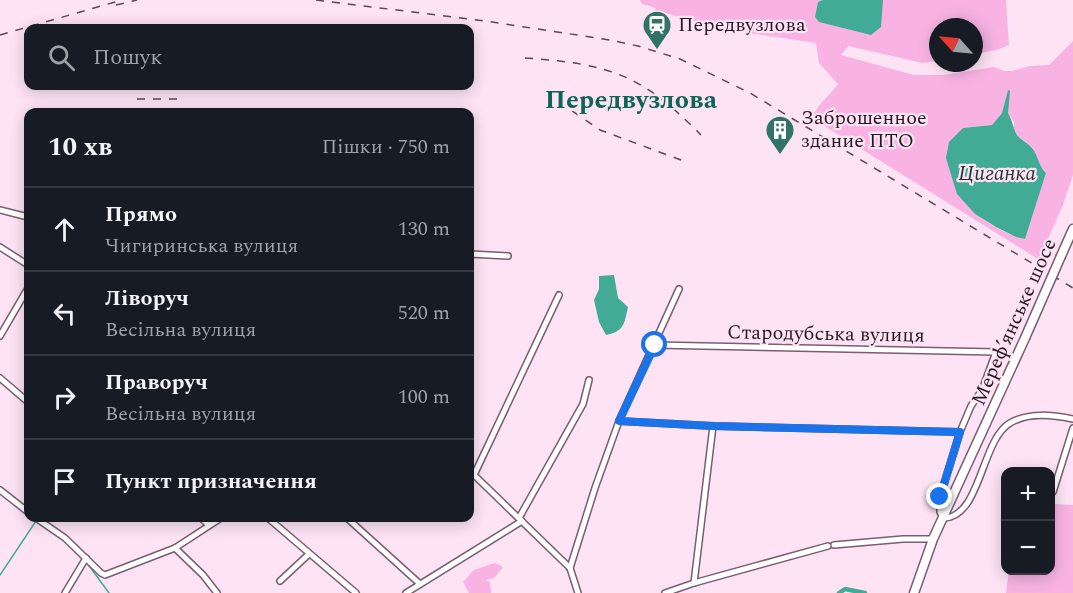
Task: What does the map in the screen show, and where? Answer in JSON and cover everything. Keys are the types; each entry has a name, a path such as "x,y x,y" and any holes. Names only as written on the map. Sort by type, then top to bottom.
{"highway":[{"name":"Мереф’янське шосе","path":"914,593 933,539 1073,230"}],"street":[{"path":"0,210 24,216"},
{"path":"0,247 24,262"},
{"path":"474,254 508,256"},
{"path":"570,568 619,421 679,288"},
{"path":"0,336 24,295"},
{"path":"474,469 560,295"},
{"name":"Стародубська вулиця","path":"655,345 996,352 982,390 971,406 960,432"},
{"path":"0,378 24,399"},
{"path":"405,593 520,519 583,404 589,380"},
{"path":"619,421 713,426 960,432 940,497 940,512 944,518 949,518 966,505 995,441 1007,424 1020,418 1050,414 1073,419"},
{"path":"694,583 713,426"},
{"path":"1055,486 1073,428"},
{"path":"474,475 570,568 578,593"},
{"path":"0,490 24,509"},
{"path":"42,522 65,538 101,573 110,574 175,548 214,522"},
{"path":"206,522 209,525"},
{"path":"273,522 356,593"},
{"path":"351,522 420,584"},
{"path":"665,593 831,545 933,539"},
{"path":"175,548 203,575 217,593"},
{"path":"280,581 309,554"},
{"path":"65,593 86,558"}],"shaded area":[{"path":"640,0 1006,0 1009,45 997,50 983,52 983,18 929,18 929,62 923,63 848,46 841,55 914,75 983,72 983,69 994,67 1012,71 1030,66 1049,65 1073,41 1073,175 1047,241 1043,262 826,127 813,115 838,84 819,63 816,43 722,29 655,10 656,8 642,4","holes":["1008,91 1008,113 1014,122 1014,130 1032,147 1038,162 1046,173 1025,239 1005,232 975,214 963,128 992,125 1002,113"]},
{"path":"1055,504 1073,505 1073,593 1006,593 1008,575 1055,575"},
{"path":"495,563 503,567 494,578 485,580 490,582 491,593 469,593 463,582 474,570"}],"water":[{"path":"823,0 883,0 881,27 871,35 819,22 815,17 818,2"},
{"name":"Циганка","path":"1008,90 1010,91 1008,113 1016,132 1032,148 1046,173 1025,239 996,227 975,214 957,194 946,158 949,142 963,128 992,125 1002,113"},
{"path":"614,275 618,298 628,307 620,329 606,335 599,322 594,300 599,289 599,276"}],"waterway":[{"path":"0,575 35,522"},
{"path":"59,537 67,543"},
{"path":"87,563 109,593"},
{"path":"839,593 845,589 865,593"}],"railway":[{"path":"38,24 122,0"},
{"path":"116,5 137,0"},
{"path":"316,0 485,21 610,40 680,59 750,93 1073,288"},
{"path":"0,35 24,28"},
{"path":"525,58 580,64 622,76 660,98 701,135"},
{"path":"546,93 600,130 681,160"},
{"path":"137,99 184,99"}],"place":[{"name":"Передвузлова","path":"657,50"},
{"name":"Заброшенное здание ПТО","path":"780,156"}],"district":[{"name":"Передвузлова","path":"631,100"}],"route":[{"path":"655,345 619,421 713,426 960,432 940,497"}]}
